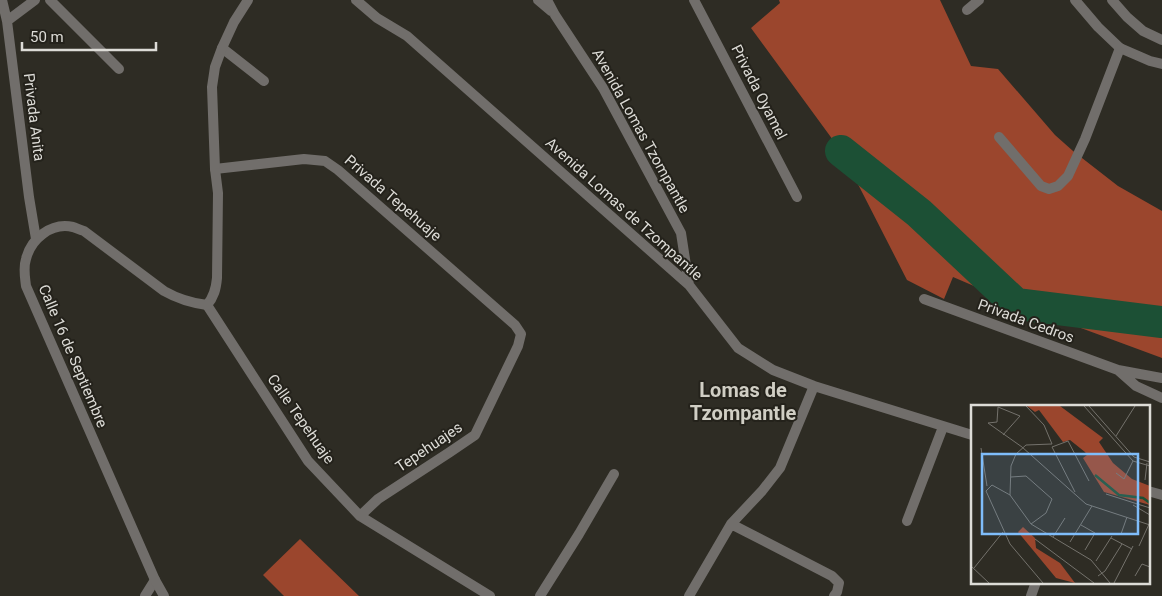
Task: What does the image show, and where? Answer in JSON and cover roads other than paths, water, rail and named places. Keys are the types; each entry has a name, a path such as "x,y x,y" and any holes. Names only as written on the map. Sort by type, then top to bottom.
{"street":[{"name":"Privada Anita","path":"2,0 36,239"},
{"path":"6,21 35,0"},
{"path":"50,0 118,69"},
{"path":"36,239 48,230 59,226 72,226 84,231 164,291 193,304 207,305 213,298 217,278 218,193 215,169 212,87 215,67 222,48 234,22 248,0"},
{"name":"Avenida Lomas de Tzompantle","path":"356,0 377,18 407,36 689,285 738,348 773,370 814,386 971,436"},
{"path":"538,0 555,15"},
{"name":"Avenida Lomas Tzompantle","path":"547,0 603,88 680,233 689,285"},
{"name":"Privada Oyamel","path":"694,0 797,197"},
{"path":"967,10 979,0"},
{"path":"1075,0 1098,27 1120,48 1162,64"},
{"path":"1112,0 1142,31 1162,40"},
{"path":"222,48 264,81"},
{"path":"999,137 1041,186 1049,189 1058,186 1068,176 1085,139 1120,48"},
{"name":"Privada Tepehuaje","path":"215,169 304,159 325,161 338,170 471,286 515,325 521,334"},
{"name":"Calle 16 de Septiembre","path":"36,239 25,260 26,286 155,580 164,596"},
{"name":"Privada Cedros","path":"924,299 1118,370 1162,378"},
{"name":"Calle Tepehuaje","path":"207,305 308,461 360,516 490,596"},
{"name":"Tepehuajes","path":"360,516 378,499 475,435 518,346 521,334"},
{"name":"Privada Cedros","path":"1118,370 1136,386 1162,398"},
{"path":"689,596 731,524 762,491 780,468 814,386"},
{"path":"907,522 943,427"},
{"path":"540,596 580,534 614,474"},
{"path":"1150,491 1162,495"},
{"path":"731,524 832,576 838,583 837,592 834,596"},
{"path":"145,596 155,580"},
{"path":"1031,596 1035,584"}],"waterway":[{"path":"841,151 919,213 1016,304 1162,322"}],"district":[{"name":"Lomas de Tzompantle","path":"743,402"}]}
